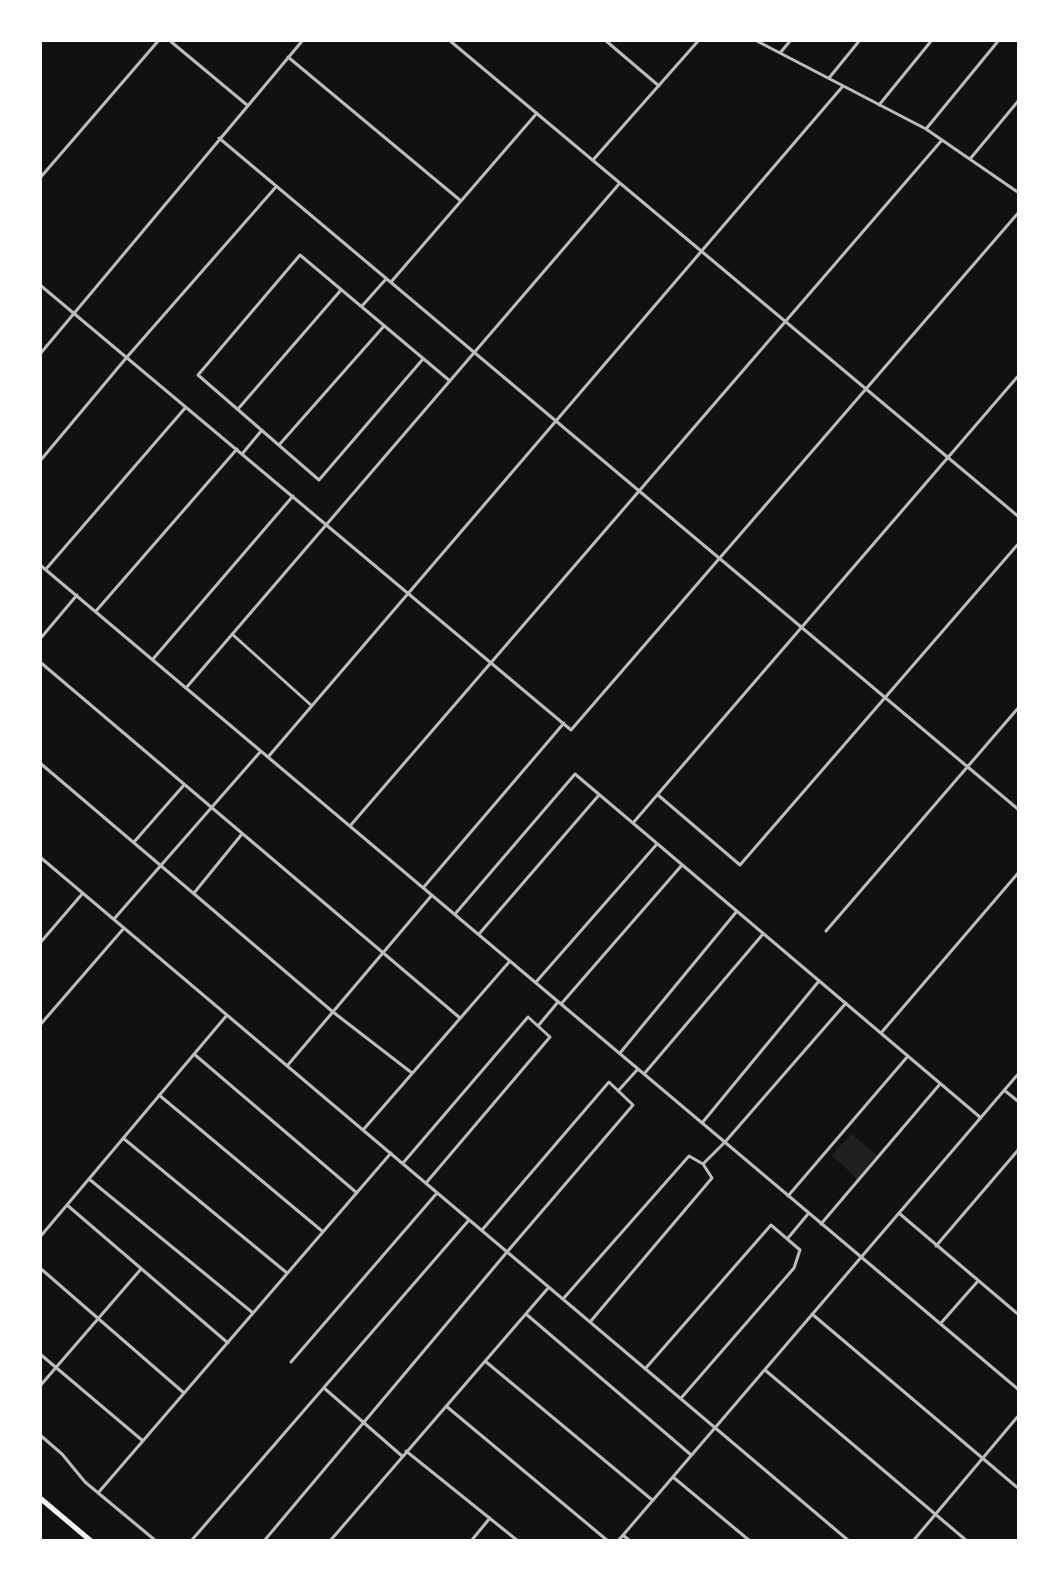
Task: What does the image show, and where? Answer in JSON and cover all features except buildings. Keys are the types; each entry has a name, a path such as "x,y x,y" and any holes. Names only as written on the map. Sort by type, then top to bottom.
{"main road":[{"path":"40,1498 91,1541"}],"street":[{"path":"40,178 159,40"},
{"path":"169,40 247,105"},
{"path":"40,354 303,40"},
{"path":"449,40 1019,517"},
{"path":"605,40 659,86"},
{"path":"593,161 699,40"},
{"path":"755,40 926,129 1017,192 1019,185"},
{"path":"780,53 791,40"},
{"path":"829,78 860,40"},
{"path":"879,105 932,40"},
{"path":"926,129 999,40"},
{"path":"288,57 461,201"},
{"path":"268,757 843,86"},
{"path":"970,159 1019,100"},
{"path":"391,282 537,113"},
{"path":"219,138 1019,810"},
{"path":"350,826 942,140"},
{"path":"186,688 620,183"},
{"path":"40,461 277,187"},
{"path":"40,285 571,730 1019,212"},
{"path":"423,359 319,480 198,375 300,255 450,381"},
{"path":"361,307 386,279"},
{"path":"238,409 341,290"},
{"path":"279,445 384,326"},
{"path":"633,823 1019,375"},
{"path":"46,569 186,407"},
{"path":"242,454 262,430"},
{"path":"96,611 237,449"},
{"path":"153,659 293,496"},
{"path":"658,795 740,865 1019,543"},
{"path":"40,565 1019,1390"},
{"path":"40,639 77,595"},
{"path":"232,634 312,706"},
{"path":"40,662 460,1018"},
{"path":"826,931 1019,707"},
{"path":"423,888 564,723"},
{"path":"114,919 261,751"},
{"path":"40,763 333,1012 412,1073"},
{"path":"455,914 575,774 981,1118"},
{"path":"134,842 184,785"},
{"path":"479,934 599,794"},
{"path":"194,893 242,834"},
{"path":"536,983 657,844"},
{"path":"41,860 849,1541"},
{"path":"538,1026 682,865"},
{"path":"881,1033 1019,872"},
{"path":"40,943 83,893"},
{"path":"287,1066 432,895"},
{"path":"619,1053 737,911"},
{"path":"40,1025 124,928"},
{"path":"644,1074 763,934"},
{"path":"363,1130 510,961"},
{"path":"702,1123 819,981"},
{"path":"703,1164 846,1003"},
{"path":"40,1237 227,1015"},
{"path":"403,1163 528,1017 550,1037 426,1183"},
{"path":"194,1054 357,1193"},
{"path":"788,1196 908,1056"},
{"path":"618,1091 638,1069"},
{"path":"618,1541 1019,1073"},
{"path":"264,1541 633,1105 609,1082 482,1230"},
{"path":"821,1224 940,1084"},
{"path":"1004,1090 1019,1102"},
{"path":"159,1095 323,1232"},
{"path":"123,1138 287,1274"},
{"path":"936,1246 1019,1149"},
{"path":"98,1493 391,1153"},
{"path":"563,1299 689,1156 703,1164 712,1178 590,1322"},
{"path":"89,1179 253,1313"},
{"path":"291,1362 437,1193"},
{"path":"67,1205 228,1343"},
{"path":"788,1238 809,1213"},
{"path":"899,1213 1019,1315"},
{"path":"191,1541 469,1220"},
{"path":"645,1369 771,1225 788,1238 800,1250 794,1268 681,1399"},
{"path":"40,1268 184,1393"},
{"path":"40,1386 141,1269"},
{"path":"940,1324 978,1281"},
{"path":"330,1541 549,1287"},
{"path":"526,1314 691,1455"},
{"path":"812,1314 1019,1489"},
{"path":"40,1354 143,1441"},
{"path":"485,1361 652,1500"},
{"path":"765,1370 967,1541"},
{"path":"324,1388 402,1456"},
{"path":"446,1406 608,1541"},
{"path":"913,1541 1019,1415"},
{"path":"40,1435 62,1454 85,1482 156,1541"},
{"path":"406,1451 518,1541"},
{"path":"673,1477 750,1541"},
{"path":"471,1541 490,1518"},
{"path":"623,1535 630,1541"}],"shaded area":[{"path":"851,1134 877,1155 857,1179 832,1155"}]}
